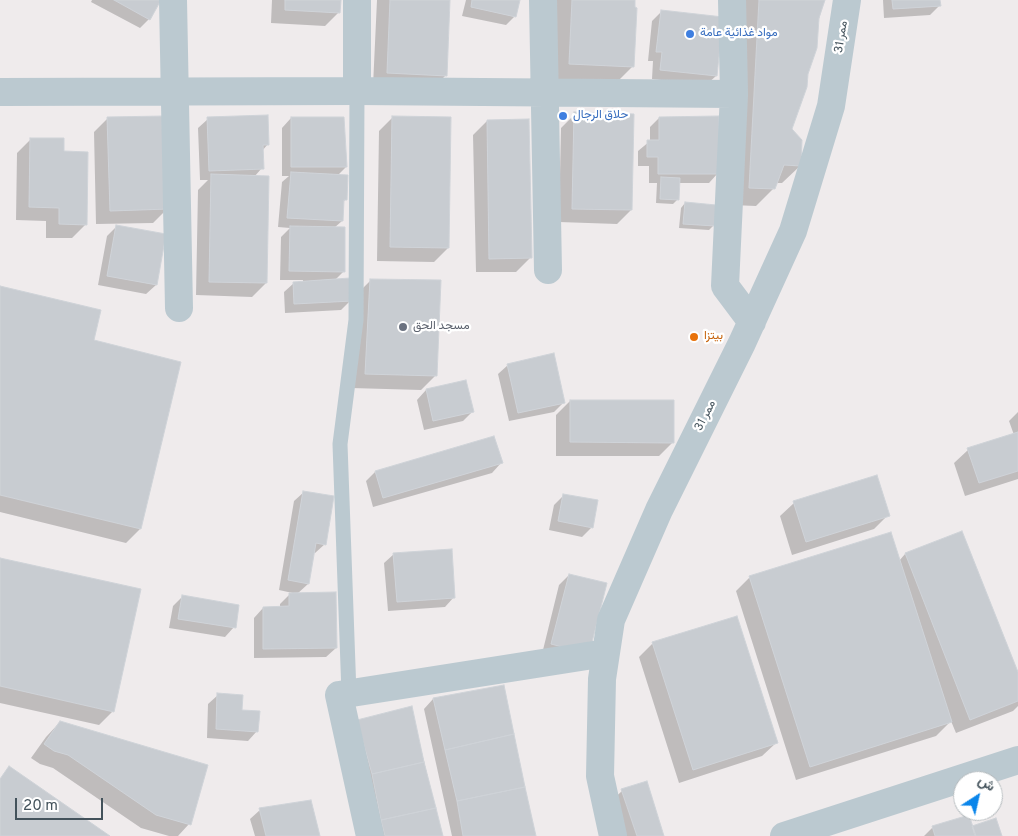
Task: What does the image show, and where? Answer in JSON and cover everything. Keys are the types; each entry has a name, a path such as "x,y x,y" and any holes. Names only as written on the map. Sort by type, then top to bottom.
{"street":[{"path":"173,0 173,93 179,308"},
{"path":"357,0 357,91"},
{"path":"543,0 548,270"},
{"path":"732,0 734,94 724,286 752,322"},
{"name":"ممر 31","path":"613,836 600,776 602,679 611,620 659,510 752,322 792,231 831,106 847,0"},
{"path":"0,92 357,91 544,94 734,94"},
{"path":"370,836 339,695 606,653"},
{"path":"784,836 1018,760"}],"lane":[{"path":"350,694 340,444 356,320 357,91"}],"building":[{"path":"114,0 161,0 150,20"},
{"path":"285,0 341,0 340,13 285,10"},
{"path":"390,0 450,0 447,76 387,73"},
{"path":"472,0 520,0 516,17 471,7"},
{"path":"572,0 635,0 635,7 637,8 634,67 569,64"},
{"path":"759,0 825,0 819,18 817,48 808,74 807,87 792,129 802,140 801,166 784,165 775,189 749,188"},
{"path":"892,0 940,0 941,6 893,9"},
{"name":"مواد غذائية عامة","path":"661,10 723,17 717,76 660,70 662,52 656,52"},
{"path":"574,112 634,114 632,210 572,209"},
{"path":"268,115 269,145 263,145 264,169 209,171 207,117"},
{"path":"165,116 168,209 110,211 107,117"},
{"path":"392,116 451,117 449,248 390,247"},
{"path":"719,116 719,174 658,174 658,157 647,157 647,140 659,140 659,117"},
{"path":"291,117 344,117 347,167 291,167"},
{"path":"529,119 532,258 489,259 487,120"},
{"path":"30,138 64,138 64,151 88,152 87,225 59,224 59,208 29,207"},
{"path":"291,172 348,175 347,200 344,200 343,221 287,218"},
{"path":"211,174 269,176 267,283 209,282"},
{"path":"661,177 680,178 679,200 660,199"},
{"path":"685,202 716,205 715,226 683,224"},
{"path":"116,225 166,234 157,285 107,276"},
{"path":"290,226 345,227 345,272 289,271"},
{"path":"350,278 352,301 294,304 293,282"},
{"name":"مسجد الحق","path":"370,279 441,280 437,376 365,374"},
{"path":"0,286 101,310 94,340 181,362 141,529 0,495"},
{"path":"554,353 565,403 518,413 507,364"},
{"path":"466,380 474,412 433,421 426,389"},
{"path":"570,400 674,400 674,443 570,442"},
{"path":"1018,432 1018,471 979,483 967,448"},
{"path":"494,436 503,463 383,498 375,471"},
{"path":"877,475 890,516 806,542 793,501"},
{"path":"303,491 334,496 326,545 316,543 309,584 288,580"},
{"path":"563,494 598,500 593,528 558,521"},
{"path":"962,531 1018,672 1018,701 970,720 905,553"},
{"path":"891,532 952,722 810,767 749,576"},
{"path":"452,549 455,598 397,602 393,553"},
{"path":"0,558 141,589 114,712 0,686"},
{"path":"569,574 607,583 589,654 551,644"},
{"path":"336,592 337,648 263,649 263,607 289,606 289,593"},
{"path":"182,595 239,605 236,628 178,619"},
{"path":"737,616 778,743 693,770 652,642"},
{"path":"504,685 514,734 445,750 433,698"},
{"path":"217,693 243,695 242,710 260,711 258,732 216,729"},
{"path":"412,706 424,762 372,774 357,720"},
{"path":"60,721 208,765 191,825 156,815 68,755 54,751 44,744"},
{"path":"514,734 525,787 457,801 445,750"},
{"path":"424,762 436,808 381,820 372,774"},
{"path":"9,766 110,836 0,836 0,779"},
{"path":"647,781 664,836 637,836 621,789"},
{"path":"525,787 536,836 463,836 457,801"},
{"path":"311,800 320,836 266,836 259,808"},
{"path":"436,808 443,836 385,836 381,820"},
{"path":"953,820 971,821 976,836 935,836 932,826"},
{"path":"987,821 997,821 1002,836 975,836 972,826"}],"place":[{"name":"مواد غذائية عامة","path":"690,34"},
{"name":"حلاق الرجال","path":"563,116"},
{"name":"مسجد الحق","path":"403,327"},
{"name":"بيتزا","path":"694,337"}]}
